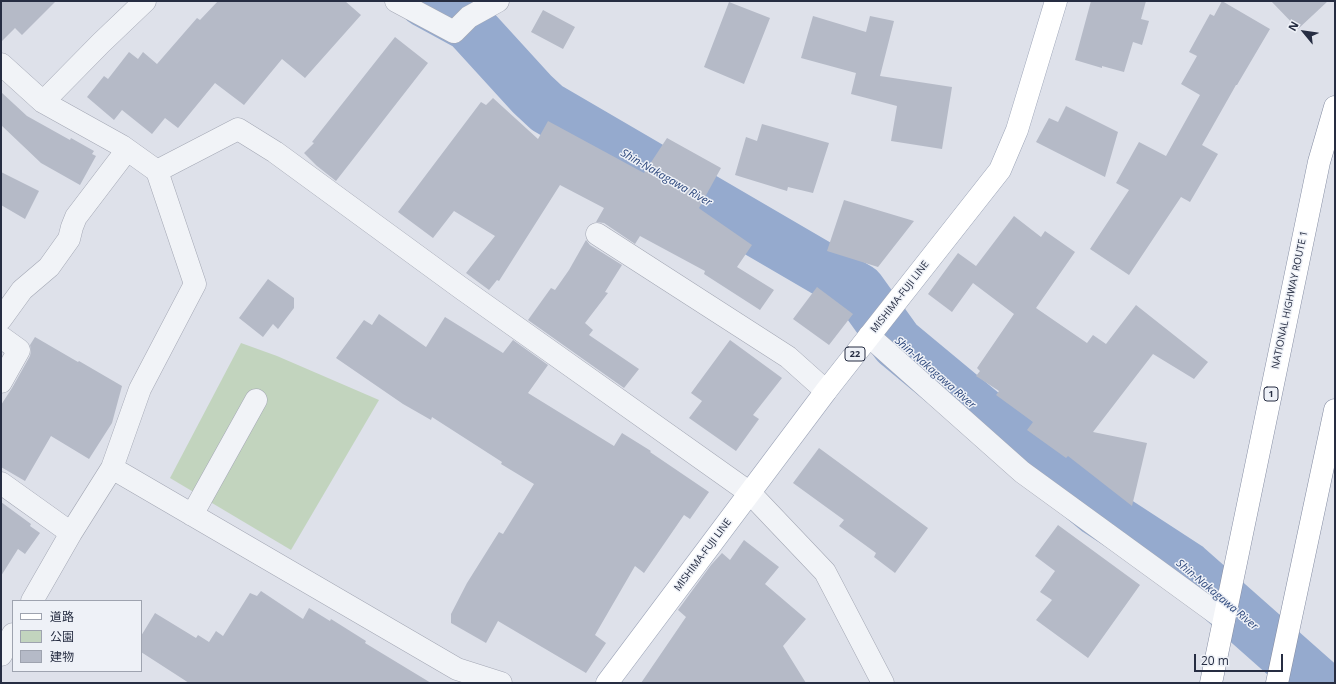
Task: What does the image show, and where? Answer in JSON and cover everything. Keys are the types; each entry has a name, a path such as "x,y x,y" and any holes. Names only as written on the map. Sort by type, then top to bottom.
{"main road":[{"name":"MISHIMA-FUJI LINE","path":"607,683 826,391 1000,170 1017,130 1056,1"},
{"name":"NATIONAL HIGHWAY ROUTE 1","path":"1211,683 1318,170 1335,107"},
{"path":"1277,683 1335,410"}],"street":[{"path":"43,102 145,1"},
{"path":"396,1 454,32 469,16 498,1"},
{"path":"1,64 43,102 127,150 156,171 195,284 140,389 112,468 71,532 33,600"},
{"path":"156,171 238,129 275,152 468,293 750,493 825,572 884,683"},
{"path":"1,319 22,290 49,267 69,239 76,216 127,150"},
{"path":"597,234 788,357 826,391"},
{"path":"869,336 1022,472 1224,619"},
{"path":"1,337 19,350 1,382"},
{"path":"192,515 256,400"},
{"path":"112,468 457,669 501,683"},
{"path":"1,483 71,532"},
{"path":"1,655 12,636"}],"green space":[{"path":"241,343 277,356 379,400 291,550 170,478"}],"building":[{"path":"1,1 56,1 22,35 15,28 1,42"},
{"path":"218,1 345,1 361,15 305,78 282,59 244,105 215,83 178,128 165,118 152,134 122,110 114,120 87,97 104,76 108,79 129,52 138,59 143,52 157,64 197,18 200,20"},
{"path":"1091,1 1146,1 1141,19 1149,21 1142,45 1133,42 1124,72 1102,66 1102,68 1075,60"},
{"path":"1222,1 1270,29 1202,145 1218,154 1190,202 1181,197 1129,275 1090,249 1129,190 1116,183 1139,142 1166,156 1200,95 1181,84 1197,56 1189,52 1210,14 1214,16"},
{"path":"1271,1 1328,1 1298,29"},
{"path":"729,2 770,18 744,84 704,67"},
{"path":"543,10 575,27 563,49 531,32"},
{"path":"813,16 866,32 870,16 894,21 880,76 952,87 942,149 891,141 897,106 851,94 856,73 801,58"},
{"path":"395,37 428,63 336,181 317,166 304,153 314,143 312,142"},
{"path":"1,92 27,116 70,140 71,138 94,151 92,154 96,156 80,185 41,163 1,125"},
{"path":"493,98 538,139 548,121 644,173 667,138 721,168 699,208 752,245 737,267 774,290 760,310 704,274 705,271 640,236 635,244 604,223 596,222 604,208 560,185 499,281 497,280 489,290 466,273 495,236 454,211 433,238 398,212 481,102 486,105"},
{"path":"1066,106 1118,132 1105,177 1036,142 1049,118 1058,122"},
{"path":"762,124 829,143 813,193 788,187 787,191 735,175 746,137 757,141"},
{"path":"1,172 39,191 25,219 1,205"},
{"path":"844,200 914,221 878,267 827,251"},
{"path":"1014,216 1041,237 1045,231 1075,252 1036,308 1087,343 1093,335 1106,344 1136,305 1208,362 1194,379 1153,354 1093,432 1147,443 1132,506 1068,456 1066,458 1027,430 1033,422 996,395 999,391 976,376 980,371 977,368 1014,314 973,283 952,312 928,294 958,253 976,266"},
{"path":"586,240 590,245 622,265 605,292 608,293 585,323 593,330 589,335 639,369 624,388 528,320 551,288 555,290 569,270"},
{"path":"268,279 294,298 294,308 278,329 273,324 263,337 239,318"},
{"path":"817,287 853,314 829,345 793,319"},
{"path":"379,314 426,347 445,317 503,353 513,340 548,365 528,393 614,446 622,433 651,451 650,452 709,492 690,519 684,515 644,573 635,566 595,635 606,643 586,673 498,621 486,643 451,623 451,614 467,583 499,532 503,534 534,484 501,464 502,462 432,417 431,420 403,404 336,358 364,320 372,325"},
{"path":"35,337 122,386 112,423 89,459 51,436 25,481 1,467 1,405 30,356 30,345"},
{"path":"730,340 782,378 753,415 759,419 736,451 689,418 702,401 691,393"},
{"path":"819,448 928,528 895,573 874,557 876,553 839,526 844,520 793,483"},
{"path":"1,502 31,524 30,526 40,533 25,554 18,549 1,576"},
{"path":"1058,525 1140,585 1088,658 1036,620 1052,600 1040,592 1055,571 1035,556"},
{"path":"744,540 779,567 765,584 806,619 783,646 806,683 641,683 686,617 678,610 711,565 722,553 730,560"},
{"path":"261,591 303,619 309,608 330,621 331,619 366,641 365,643 431,683 189,683 142,653 142,634 155,613 196,638 198,635 209,642 216,631 223,636 250,593 257,596"}],"waterway":[{"name":"Shin-Nakagawa River","path":"425,1 469,25 532,94 547,108 859,290 897,343 1098,510 1187,568 1317,683"}]}
